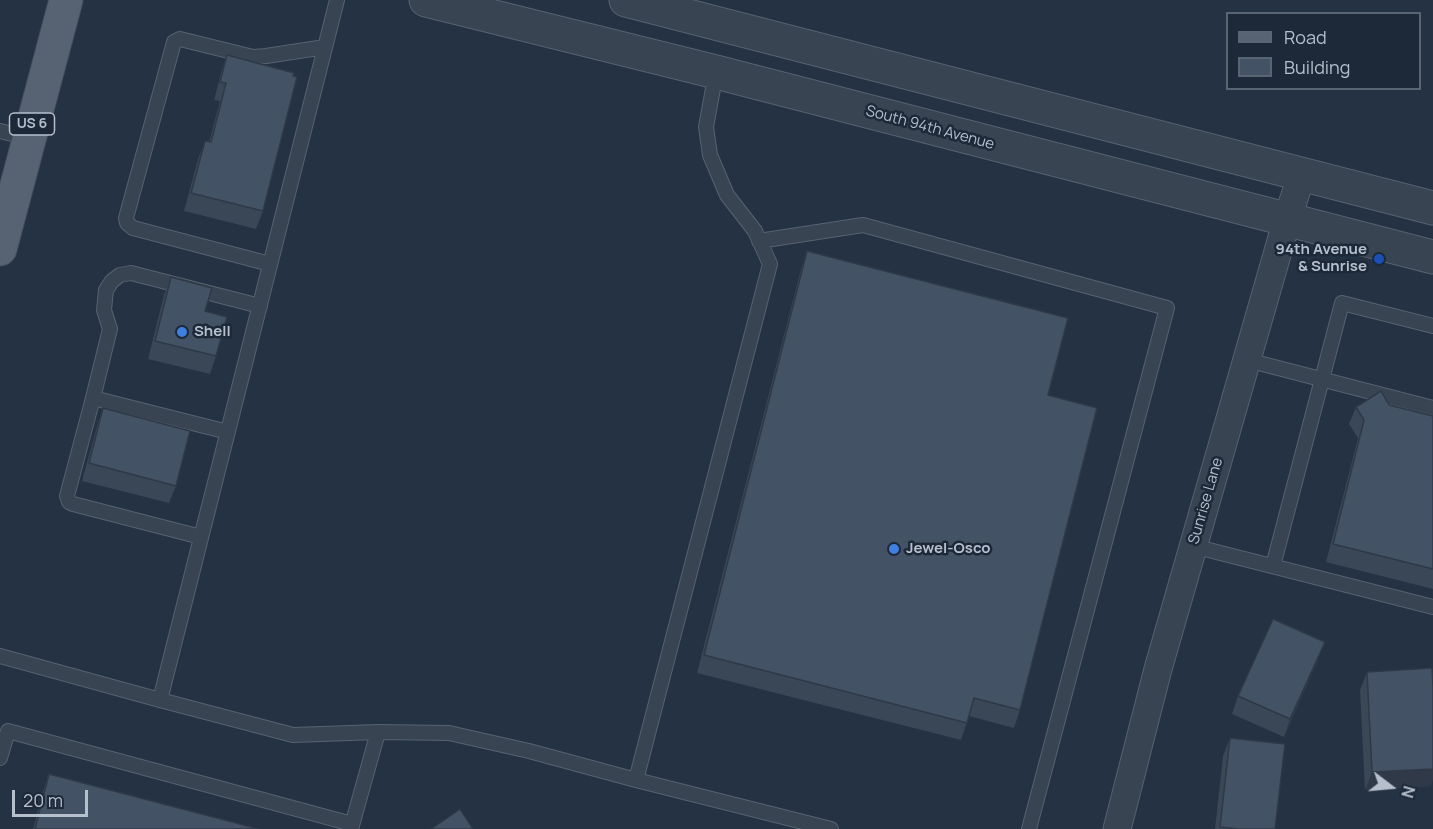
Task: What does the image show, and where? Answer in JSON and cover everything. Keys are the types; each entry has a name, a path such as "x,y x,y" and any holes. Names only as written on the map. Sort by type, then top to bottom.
{"main road":[{"name":"US 6","path":"0,249 14,135 66,0"}],"street":[{"name":"South 94th Avenue","path":"426,0 716,72 1433,257"},
{"path":"626,0 1433,208"},
{"name":"Sunrise Lane","path":"1117,829 1192,546 1302,174"}],"lane":[{"path":"160,700 337,0"},
{"path":"270,264 133,228 127,223 126,218 174,42 180,39 253,57 325,47"},
{"path":"636,780 770,264 755,231 727,195 710,155 706,127 716,72"},
{"path":"759,241 863,225 1167,308 1029,829"},
{"path":"201,537 69,502 68,496 110,329 104,310 106,290 120,275 131,273 260,306"},
{"path":"1273,566 1342,303 1433,326"},
{"path":"1246,360 1433,408"},
{"path":"93,398 228,432"},
{"path":"1192,546 1433,607"},
{"path":"0,656 293,735 378,732 449,733 529,751 831,829"},
{"path":"0,758 8,731 352,827 378,732"}],"building":[{"path":"227,55 294,73 293,76 297,77 263,211 191,193 205,141 211,142 226,83 220,82"},
{"name":"Jewel-Osco","path":"807,251 1068,318 1048,395 1097,408 1020,710 974,698 967,723 704,655"},
{"name":"Shell","path":"171,277 212,288 205,311 227,317 216,356 155,341"},
{"path":"1381,391 1389,405 1433,416 1433,569 1333,544 1364,420 1356,407"},
{"path":"103,408 190,431 176,486 89,463"},
{"path":"1273,619 1325,642 1290,719 1238,696"},
{"path":"1432,668 1433,769 1372,772 1367,672"},
{"path":"1230,738 1285,744 1275,829 1220,827"},
{"path":"49,774 259,829 35,829"},
{"path":"460,809 473,829 431,829"}],"place":[{"name":"94th Avenue & Sunrise","path":"1379,259"},
{"name":"Shell","path":"182,332"},
{"name":"Jewel-Osco","path":"894,549"}]}
